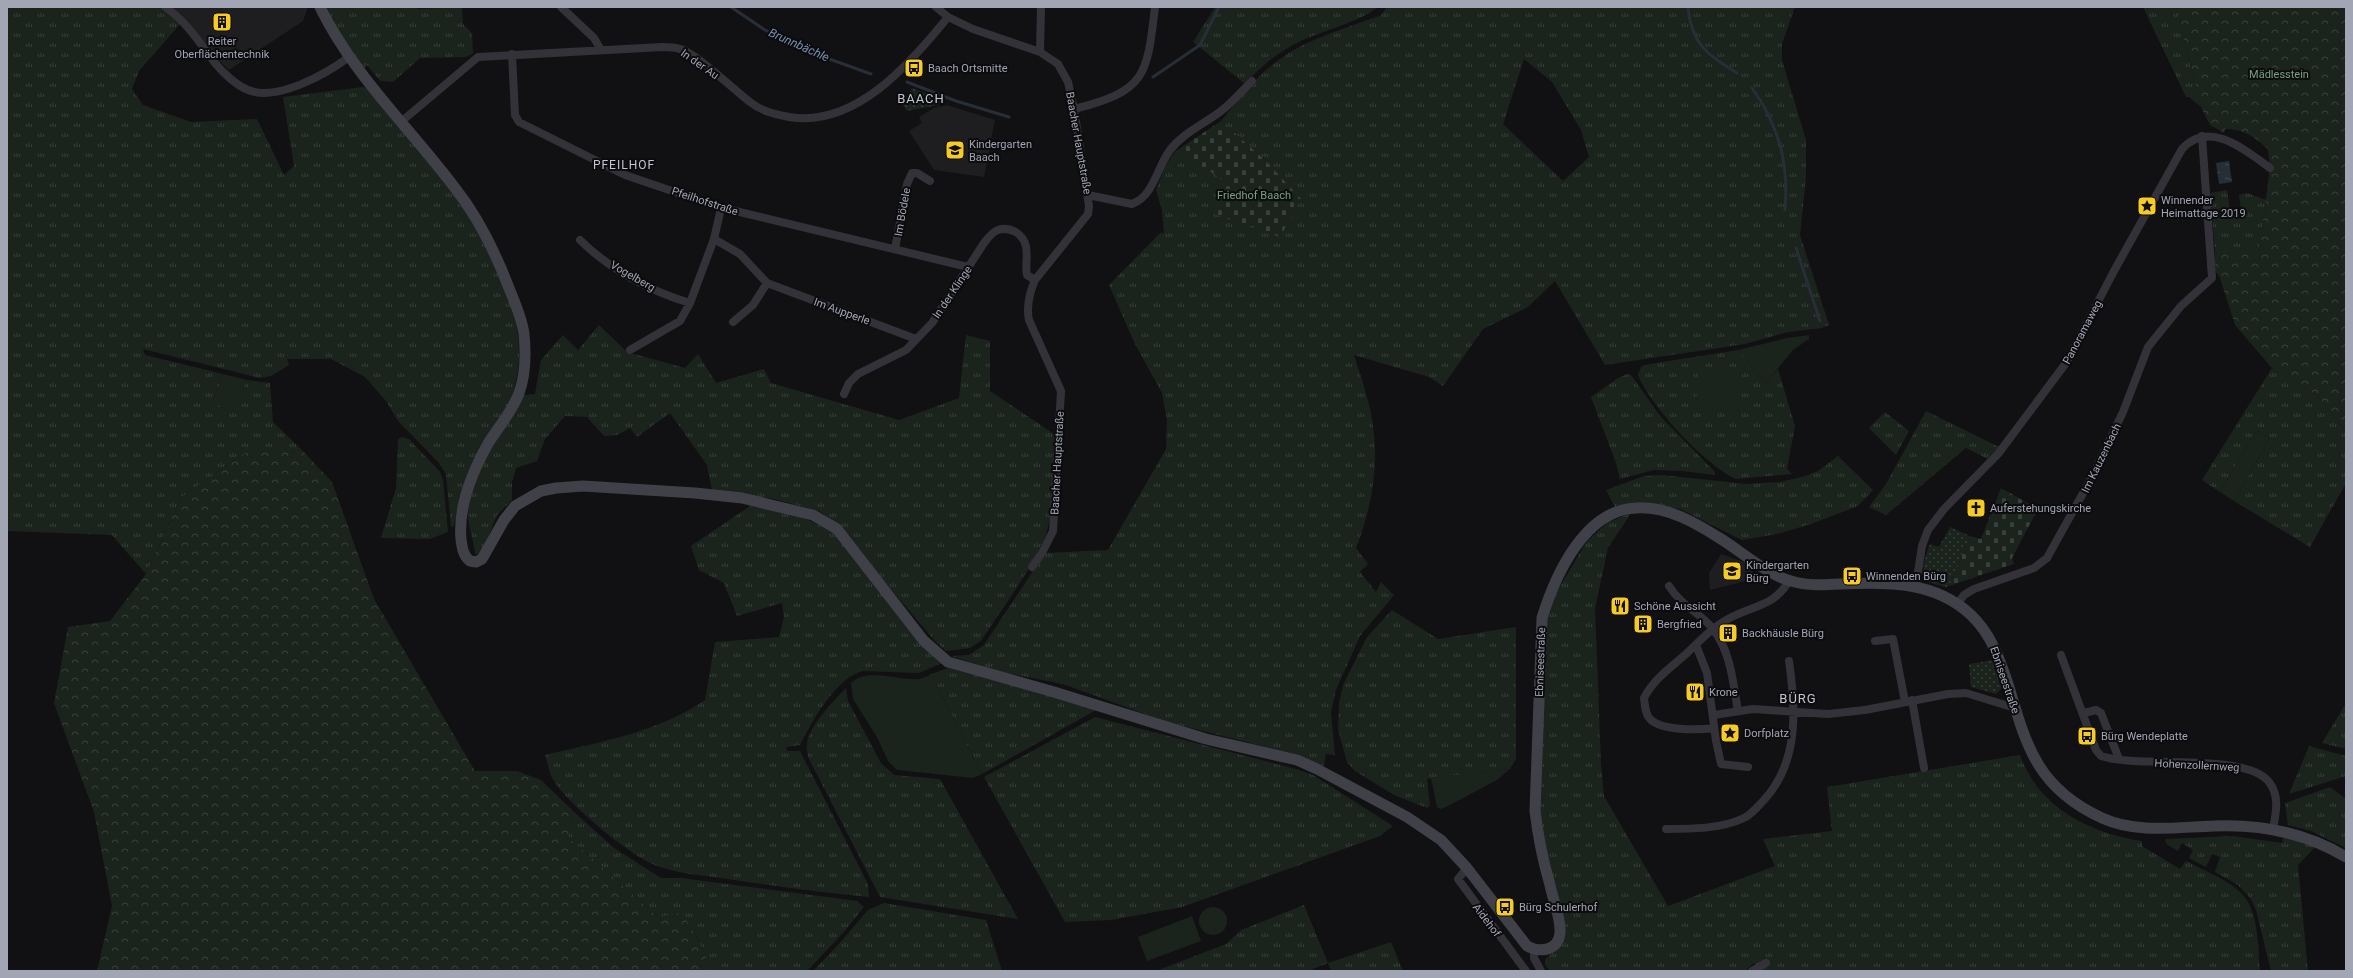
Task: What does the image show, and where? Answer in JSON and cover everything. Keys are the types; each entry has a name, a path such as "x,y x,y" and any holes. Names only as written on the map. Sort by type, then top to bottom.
{"street":[{"path":"165,7 183,20 225,74 249,90 268,92 306,83 349,57"},
{"path":"320,7 333,32 349,57 456,189 484,234 503,272 524,332 525,372 519,394 506,419 489,442 470,483 465,498 460,531 464,555 470,561 476,562 482,559 504,520 520,501 540,491 556,488 584,486 695,493 742,498 802,511 813,515 837,529 924,641 948,662 1054,692 1206,739 1297,760 1317,769 1429,831 1441,840 1467,868 1527,946 1534,950 1534,958 1542,971"},
{"path":"561,7 594,38 601,50"},
{"name":"Baacher Hauptstraße","path":"936,7 948,18 973,29 1040,52 1058,64 1068,82 1074,109 1088,195 1088,214 1035,280 1030,293 1027,311 1029,320 1062,391 1053,531 1042,553 1032,567"},
{"path":"1040,52 1041,7"},
{"path":"1074,109 1100,103 1138,80 1149,57 1155,7"},
{"name":"In der Au","path":"402,121 478,57 662,47 681,49 760,110 779,115 812,119 848,107 885,85 923,48 948,18"},
{"name":"Pfeilhofstraße","path":"512,54 515,115 519,122 624,175 722,208 968,267"},
{"path":"1088,195 1132,204 1139,201 1149,190 1170,149 1189,131 1222,110 1252,81"},
{"path":"2202,136 2228,140 2270,168"},
{"name":"Im Kauzenbach","path":"1958,604 1964,595 1974,589 2034,568 2047,558 2092,478 2123,412 2148,347 2181,306 2212,278 2202,136"},
{"name":"Panoramaweg","path":"1916,585 1922,546 1928,530 1944,509 1998,454 2066,363 2114,271 2182,149 2193,139 2202,136"},
{"name":"Im Bödele","path":"895,249 906,184 912,173 917,173 930,181"},
{"path":"630,350 680,321 690,303 714,239 722,208"},
{"name":"In der Klinge","path":"844,394 849,383 858,374 906,350 944,306 968,267 977,258 991,234 998,230 1009,229 1022,236 1026,246 1028,275 1035,280"},
{"name":"Im Aupperle","path":"714,239 740,254 767,283 916,339"},
{"name":"Vogelberg","path":"580,240 590,249 631,277 673,298 690,303"},
{"path":"733,322 753,305 767,283"},
{"name":"Ebniseestraße","path":"1534,950 1546,950 1552,948 1557,943 1560,934 1556,906 1538,837 1535,811 1540,635 1547,602 1577,544 1592,528 1607,516 1636,508 1657,510 1696,523 1789,581 1818,586 1843,584 1916,585 1941,594 1958,604 1984,629 1994,645 2024,737 2048,780 2067,797 2103,818 2120,825 2151,829 2241,825 2273,829 2325,844 2346,857"},
{"path":"1714,728 1686,730 1655,723 1649,718 1645,709 1644,698 1650,686 1713,628 1730,618 1766,604 1782,593 1789,581"},
{"path":"1669,586 1680,601 1713,628 1722,644 1729,663 1738,711"},
{"path":"1875,642 1893,639 1924,768"},
{"path":"1696,645 1707,673 1714,715 1714,728 1722,764 1748,767"},
{"name":"Hohenzollernweg","path":"2061,655 2084,713 2098,754 2106,758 2238,766 2253,770 2263,775 2275,792 2277,803 2273,829"},
{"path":"1666,829 1704,828 1726,824 1744,818 1756,808 1780,779 1788,760 1792,740 1794,712 1789,661"},
{"path":"1714,715 1752,709 1828,714 1865,710 1908,701 1966,693 2015,708"},
{"path":"2084,713 2096,710 2101,713 2119,759"},
{"name":"Aidehof","path":"1467,868 1458,880 1526,971"},
{"path":"1752,971 1766,963"}],"shaded area":[{"path":"158,7 308,7 303,21 229,70 180,24"},
{"name":"Kindergarten Baach","path":"947,105 995,120 984,177 934,170 909,131 922,123 919,117 934,108"},
{"name":"Kindergarten Bürg","path":"1721,554 1755,566 1750,580 1710,590 1709,573"}],"green space":[{"path":"11,7 158,7 180,24 139,71 132,89 143,105 191,122 257,119 284,175 294,166 283,97 363,87 368,88 394,118 451,190 477,231 499,272 514,314 519,356 512,395 506,409 475,456 461,495 454,526 451,527 446,474 439,463 398,421 386,401 365,377 331,359 287,359 289,365 271,376 260,378 143,349 145,355 223,374 213,402 231,412 247,380 270,383 273,422 302,450 291,452 246,452 181,498 146,574 112,535 7,531 7,9"},
{"path":"327,7 418,7 418,9 462,7 463,24 472,33 473,53 466,57 420,58 393,82 380,81 367,65 364,68 336,28"},
{"path":"1215,7 1377,7 1363,17 1309,37 1293,45 1264,65 1245,84 1193,42"},
{"path":"1387,7 1795,7 1782,44 1782,60 1806,140 1806,177 1800,235 1829,325 1822,328 1788,332 1745,344 1605,365 1555,281 1528,307 1483,329 1443,386 1429,377 1354,355 1371,414 1375,449 1372,492 1356,548 1368,564 1360,572 1376,592 1381,582 1394,595 1360,636 1336,690 1331,712 1335,755 1326,754 1324,766 1291,753 1167,722 1063,684 997,671 952,656 969,655 984,645 1045,553 1108,550 1166,449 1167,420 1162,393 1134,342 1109,285 1160,233 1164,233 1162,210 1156,190 1165,167 1175,151 1179,149 1226,182 1266,161 1221,121 1256,80 1280,59 1316,39 1381,15","holes":["1524,59 1552,82 1581,130 1589,157 1563,181 1503,124"]},
{"path":"2143,7 2176,7 2201,107 2189,97 2186,97"},
{"name":"Mädlesstein","path":"2176,7 2346,7 2346,431 2317,395 2272,368 2235,325 2220,278 2214,269 2215,251 2259,251 2270,168 2268,149 2248,134 2231,129 2225,129 2224,133 2210,125 2201,107"},
{"path":"912,88 941,99 939,105 907,111 899,99 901,95 908,97"},
{"name":"Friedhof Baach","path":"1221,121 1266,161 1301,199 1280,237 1214,214 1225,182 1179,149"},
{"path":"2227,190 2230,210 2241,208 2239,195 2247,193 2266,200 2259,251 2215,251 2210,193"},
{"path":"599,325 627,352 685,368 698,354 716,383 764,369 771,383 899,420 959,398 966,335 990,341 990,391 1054,434 1053,472 1052,501 1045,537 1024,576 981,641 970,648 946,651 935,641 877,573 840,526 819,511 774,499 712,491 707,465 670,413 637,437 630,428 617,435 604,436 587,417 565,416 545,439 537,461 516,468 512,482 512,500 497,515 483,550 479,554 475,554 468,514 470,498 474,482 489,452 523,395 535,394 541,360 563,335 578,350"},
{"path":"1809,335 1809,339 1793,350 1766,383 1738,350 1787,338"},
{"path":"1738,350 1766,383 1778,369 1795,426 1787,469 1792,474 1736,479 1723,472 1680,434 1654,403 1638,375 1641,367 1644,365"},
{"path":"2272,368 2317,395 2346,431 2346,483 2310,547 2234,501 2270,438 2256,430 2220,492 2202,480"},
{"path":"1698,370 1742,374 1739,412 1696,408"},
{"path":"223,374 247,380 231,413 213,402"},
{"path":"1627,374 1631,375 1661,417 1715,472 1715,475 1682,471 1654,470 1620,479 1616,463 1591,397 1618,378"},
{"path":"1926,411 2001,448 1990,460 1966,448 1886,515 1869,507 1886,484"},
{"path":"1885,412 1909,431 1896,455 1869,428"},
{"path":"2256,430 2270,438 2234,501 2220,492"},
{"path":"402,437 409,439 440,472 443,480 448,532 430,539 381,538 396,488 398,439"},
{"path":"302,450 332,482 374,599 475,771 517,771 541,780 573,811 568,837 658,917 681,913 693,930 713,971 97,971 112,906 94,812 54,703 68,627 110,621 146,574 181,498 246,452 291,452"},
{"path":"1838,456 1873,490 1858,506 1811,524 1777,534 1742,540 1680,509 1644,502 1615,507 1606,490 1644,476 1662,475 1746,484 1780,482 1802,477 1818,471"},
{"path":"2001,488 2038,509 2012,558 2014,564 1949,586 1970,536 1981,539"},
{"path":"750,506 796,514 835,533 944,662 919,673 863,671 853,675 834,691 818,713 800,745 786,747 787,751 800,751 868,884 869,897 698,875 659,867 639,857 626,848 584,814 561,791 552,778 550,772 545,755 628,735 649,728 687,711 705,700 715,642 779,637 784,617 782,603 737,616 724,583 699,570 691,546"},
{"path":"1631,513 1608,548 1595,608 1601,764 1604,796 1668,906 1775,866 1763,839 1832,831 1827,787 2020,755 2029,774 2040,790 2053,803 2069,815 2104,832 2142,841 2142,846 2180,869 2186,861 2232,885 2238,890 2244,896 2253,912 2257,932 2260,971 1760,971 1754,963 1745,971 1550,971 1545,965 1545,960 1561,943 1538,810 1545,623 1556,593 1587,541 1607,523"},
{"path":"1950,527 1970,536 1949,586 1946,587 1928,581 1925,578 1923,569 1930,544 1939,547"},
{"path":"1392,610 1438,639 1516,627 1516,759 1510,769 1427,779 1430,806 1427,808 1394,795 1355,771 1347,762 1338,730 1339,703 1343,685 1367,637"},
{"path":"1993,660 2002,688 1996,694 1971,687 1969,664"},
{"path":"948,668 1098,709 982,774 931,674"},
{"path":"931,674 982,774 973,778 897,770 888,761 878,739 853,699 851,683 858,678 875,675 919,679"},
{"path":"846,688 848,701 881,763 894,775 940,779 1018,919 880,897 808,757 808,737 822,714"},
{"path":"2346,703 2346,749 2322,743"},
{"path":"1095,717 1296,769 1313,775 1393,826 1380,836 1182,907 1111,920 1065,922 984,777"},
{"path":"2309,746 2346,756 2346,776 2289,794"},
{"path":"1510,769 1497,780 1446,807 1440,809 1437,807 1431,778"},
{"path":"2330,787 2346,799 2346,848 2311,831 2288,825 2285,803"},
{"path":"573,811 614,848 661,878 681,878 857,901 864,907 844,932 807,971 713,971 693,930 658,917 568,837"},
{"path":"2233,836 2282,843 2284,836 2316,846 2298,865 2308,971 2271,971 2256,910 2251,899 2238,885 2215,872 2220,857 2212,854 2206,867 2189,858 2193,850 2182,843 2178,851 2168,845 2165,841 2166,839"},
{"path":"884,903 986,920 1002,971 813,971 868,910"},
{"path":"1304,905 1328,963 1308,971 1156,971 1226,944 1241,930"},
{"path":"1213,907 1223,911 1227,921 1223,931 1213,935 1203,931 1199,921 1203,911"},
{"path":"1192,916 1201,941 1147,961 1138,937"},
{"path":"1391,942 1403,971 1331,971 1328,963"}],"water":[{"path":"2229,161 2232,182 2219,184 2216,163"}],"waterway":[{"name":"Brunnbächle","path":"731,7 765,30 810,52 871,74"},
{"name":"Brunnbächle","path":"1153,77 1200,45 1219,7"},
{"path":"1688,7 1690,20 1697,39 1710,54 1737,73"},
{"name":"Brunnbächle","path":"907,82 956,101 1009,117"},
{"path":"1752,88 1769,116 1780,146 1785,176 1785,210"},
{"path":"1796,248 1820,321"}],"place":[{"name":"Reiter Oberflächentechnik","path":"222,22"},
{"name":"Baach Ortsmitte","path":"914,68"},
{"name":"Kindergarten Baach","path":"955,150"},
{"name":"Winnender Heimattage 2019","path":"2147,206"},
{"name":"Auferstehungskirche","path":"1976,508"},
{"name":"Kindergarten Bürg","path":"1732,571"},
{"name":"Winnenden Bürg","path":"1852,576"},
{"name":"Schöne Aussicht","path":"1620,606"},
{"name":"Bergfried","path":"1643,624"},
{"name":"Backhäusle Bürg","path":"1728,633"},
{"name":"Krone","path":"1695,692"},
{"name":"Dorfplatz","path":"1730,733"},
{"name":"Bürg Wendeplatte","path":"2087,736"},
{"name":"Bürg Schulerhof","path":"1505,907"}],"district":[{"name":"BAACH","path":"921,98"},
{"name":"PFEILHOF","path":"624,165"},
{"name":"BÜRG","path":"1798,698"}]}
